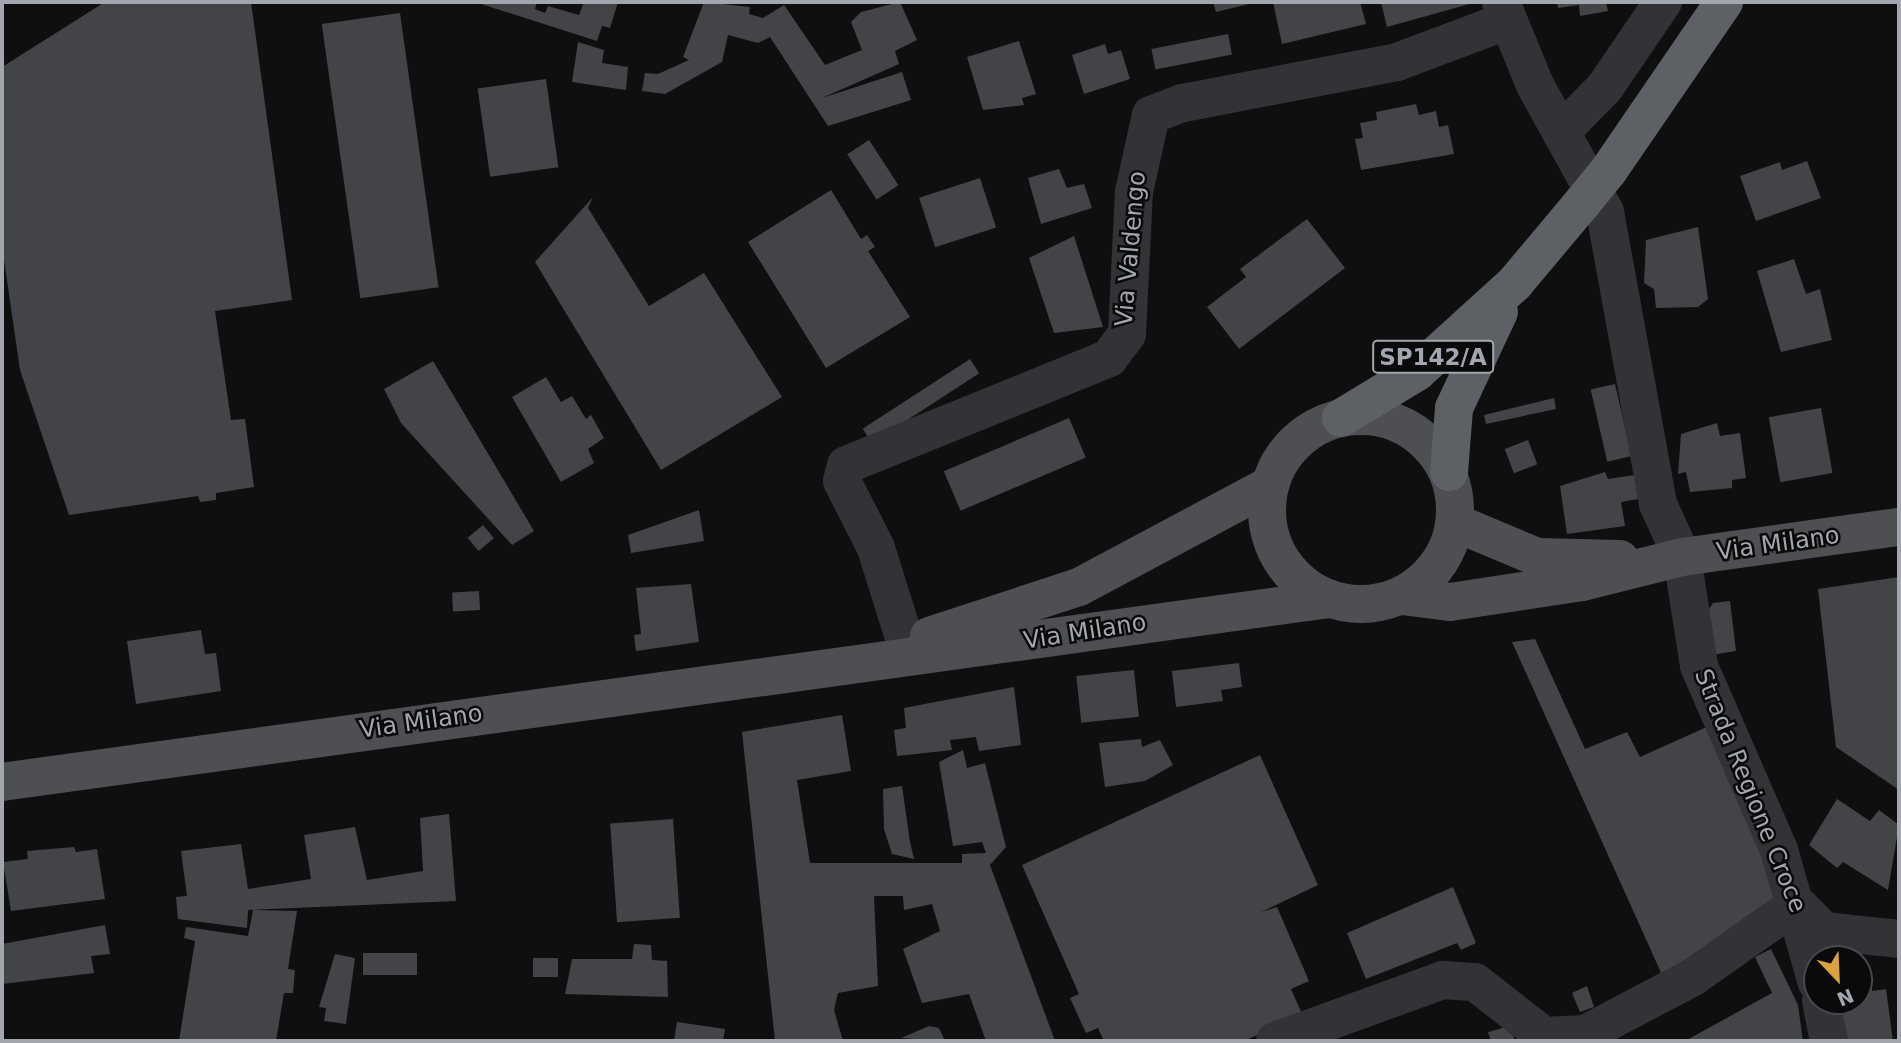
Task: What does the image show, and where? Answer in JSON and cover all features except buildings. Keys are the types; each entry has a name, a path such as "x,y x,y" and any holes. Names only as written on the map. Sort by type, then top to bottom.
{"highway":[{"name":"SP142/A","path":"1341,418 1417,372 1515,283 1609,170 1724,2"},
{"name":"SP142/A","path":"1449,472 1454,408 1515,283"}],"main road":[{"path":"1374,416 1405,426 1431,445 1449,472 1456,523 1438,566 1402,596 1378,604 1329,599 1291,573 1271,541 1270,485 1296,441 1341,418 1374,416"},
{"name":"Via Milano","path":"841,664 1079,587 1270,485"},
{"name":"Via Milano","path":"1456,523 1537,557 1670,559"},
{"name":"Via Milano","path":"1402,596 1450,602 1582,582 1670,559 1899,527"},
{"name":"Via Milano","path":"2,782 841,664 1329,599"}],"street":[{"path":"1560,132 1605,86 1663,2"},
{"name":"Strada Regione Croce","path":"1504,11 1560,132 1599,198 1616,246 1658,503 1699,666 1797,905 1807,945"},
{"name":"Via Valdengo","path":"906,644 876,548 842,481 846,465 1109,358 1127,334 1135,192 1151,115 1183,103 1397,62 1504,11"},
{"path":"1275,1041 1443,981 1475,982 1544,1036 1585,1034 1693,977 1797,905 1824,931 1899,939"},
{"path":"1824,1015 1829,1041"}]}
